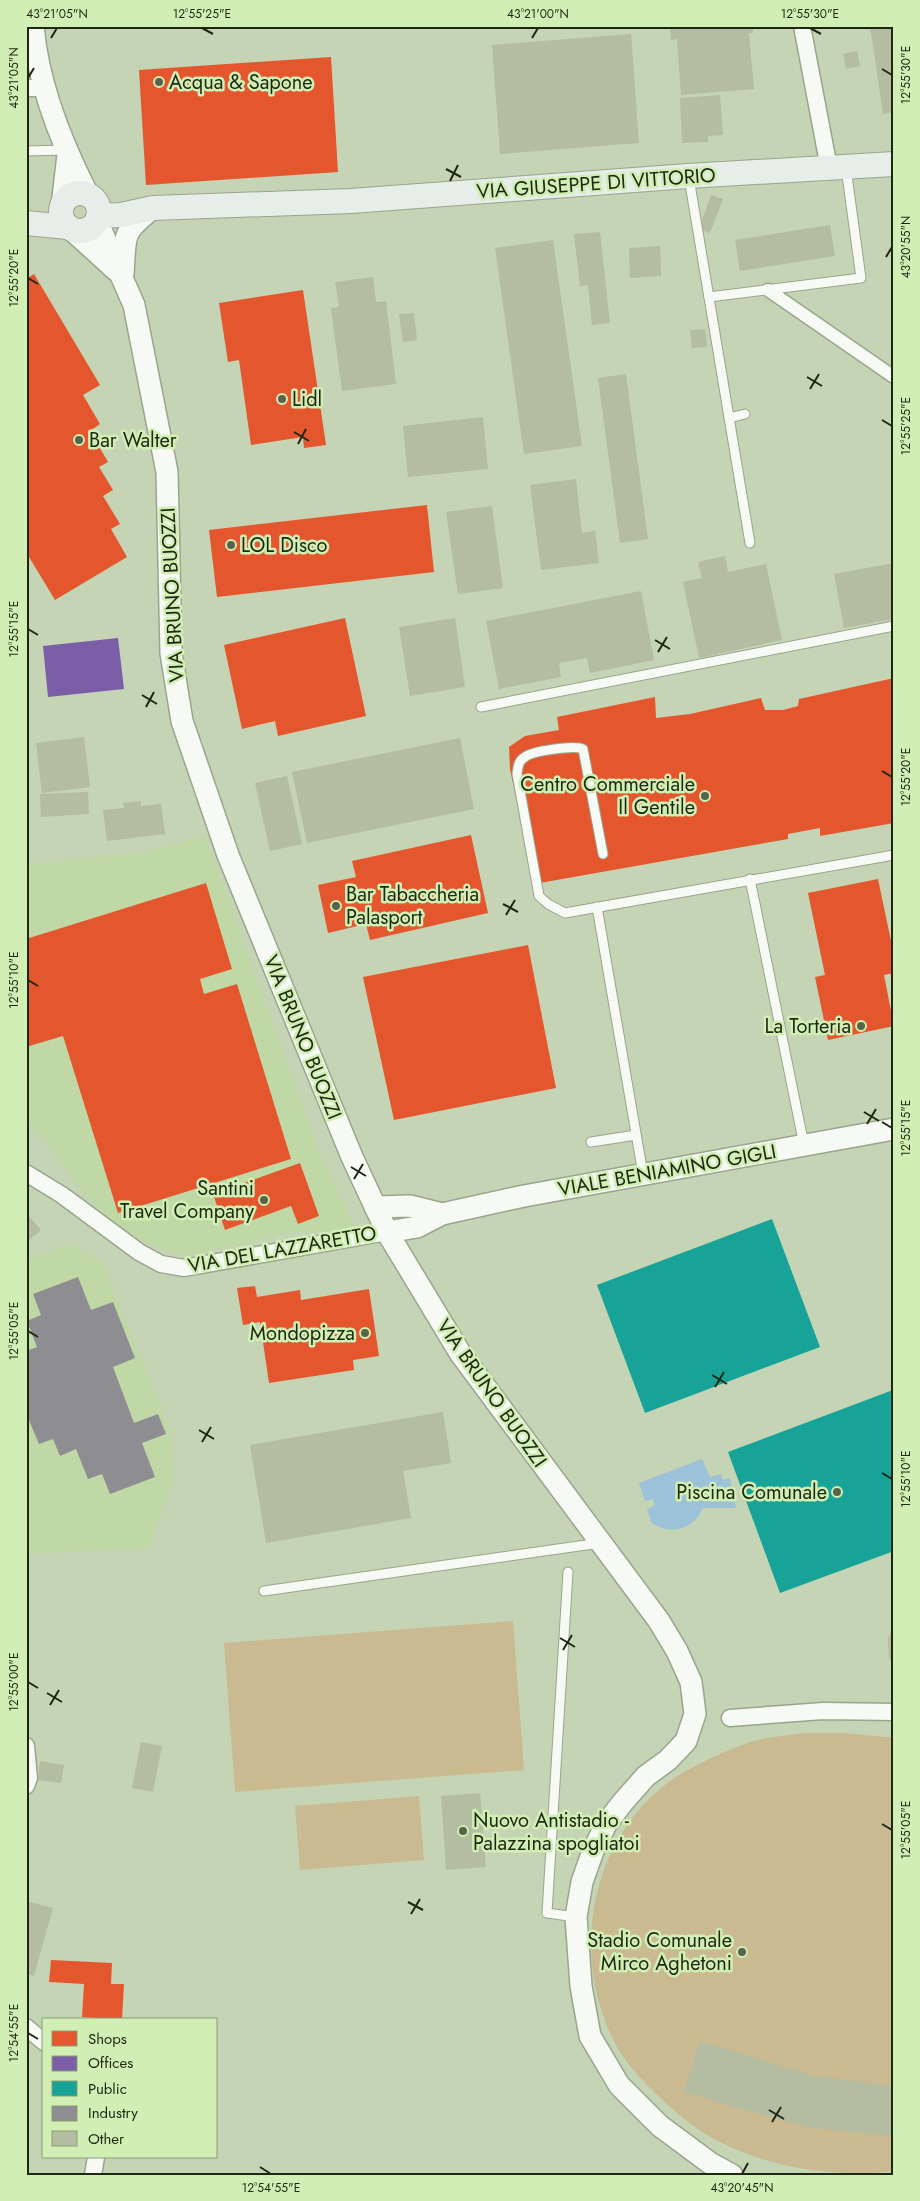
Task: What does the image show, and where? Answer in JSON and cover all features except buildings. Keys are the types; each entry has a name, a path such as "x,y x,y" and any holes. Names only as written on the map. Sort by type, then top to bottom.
{"main road":[{"name":"VIA GIUSEPPE DI VITTORIO","path":"65,218 74,192 94,208 153,208 351,201 688,176 894,164"},
{"name":"VIA GIUSEPPE DI VITTORIO","path":"26,223 65,218 82,232 94,208"}],"street":[{"name":"VIA BRUNO BUOZZI","path":"33,26 36,88 94,208 134,305 166,472 171,653 182,721 236,872 352,1157 387,1232 460,1353 659,1621 677,1650 691,1682 695,1714 686,1741 668,1760 646,1776 606,1824 582,1882 576,1917"},
{"path":"802,26 837,167"},
{"path":"65,218 67,153"},
{"name":"VIA BRUNO BUOZZI","path":"123,277 126,233 132,225 153,208"},
{"name":"VIA BRUNO BUOZZI","path":"65,218 123,277"},
{"path":"768,290 810,325 894,377"},
{"name":"VIALE BENIAMINO GIGLI","path":"387,1232 417,1227 442,1214 524,1196 894,1129"},
{"name":"VIA DEL LAZZARETTO","path":"26,1173 62,1195 139,1252 161,1264 184,1268 387,1232"},
{"name":"VIALE BENIAMINO GIGLI","path":"375,1206 410,1206 442,1214"},
{"path":"730,1718 823,1711 894,1712"},
{"path":"26,1746 29,1778 26,1786"},
{"path":"576,1917 581,1986 589,2034 620,2086 660,2126 710,2163 732,2175"},
{"path":"26,2027 42,2040"},
{"path":"93,2175 96,2158"}],"lane":[{"path":"26,151 67,153"},
{"path":"709,297 861,278 837,167"},
{"path":"688,176 750,543"},
{"path":"729,418 745,414"},
{"path":"482,707 894,626"},
{"path":"603,854 583,749 570,747 526,756 518,764 517,774 539,896 548,904 565,913 894,855"},
{"path":"750,879 804,1145"},
{"path":"597,907 643,1174"},
{"path":"591,1142 636,1135"},
{"path":"264,1591 600,1542"},
{"path":"568,1572 548,1913 576,1917"}],"shaded area":[{"path":"205,836 321,1157 355,1229 288,1233 183,1256 149,1244 117,1226 81,1189 45,1140 26,1122 26,865 147,852"},
{"path":"72,1244 102,1263 171,1431 173,1481 149,1547 26,1554 26,1259"},
{"path":"513,1621 524,1770 235,1792 224,1643"},
{"name":"Stadio Comunale Mirco Aghetoni","path":"804,1733 846,1733 894,1738 894,2171 873,2173 829,2172 784,2165 741,2152 702,2132 658,2096 622,2055 601,2010 593,1975 591,1939 595,1904 604,1870 619,1838 640,1809 666,1784 715,1756 756,1740"},
{"path":"419,1796 424,1860 300,1870 295,1806"}],"water":[{"path":"702,1459 710,1477 721,1474 723,1480 730,1478 736,1508 703,1508 694,1521 674,1530 652,1523 647,1509 655,1505 653,1499 645,1501 639,1483"}],"place":[{"name":"Acqua & Sapone","path":"159,82"},
{"name":"Lidl","path":"282,399"},
{"name":"Bar Walter","path":"79,440"},
{"name":"LOL Disco","path":"231,545"},
{"name":"Centro Commerciale Il Gentile","path":"705,796"},
{"name":"Bar Tabaccheria Palasport","path":"336,906"},
{"name":"La Torteria","path":"861,1026"},
{"name":"Santini Travel Company","path":"264,1200"},
{"name":"Mondopizza","path":"365,1333"},
{"name":"Piscina Comunale","path":"837,1492"},
{"name":"Nuovo Antistadio - Palazzina spogliatoi","path":"463,1831"},
{"name":"Stadio Comunale Mirco Aghetoni","path":"742,1952"}]}
